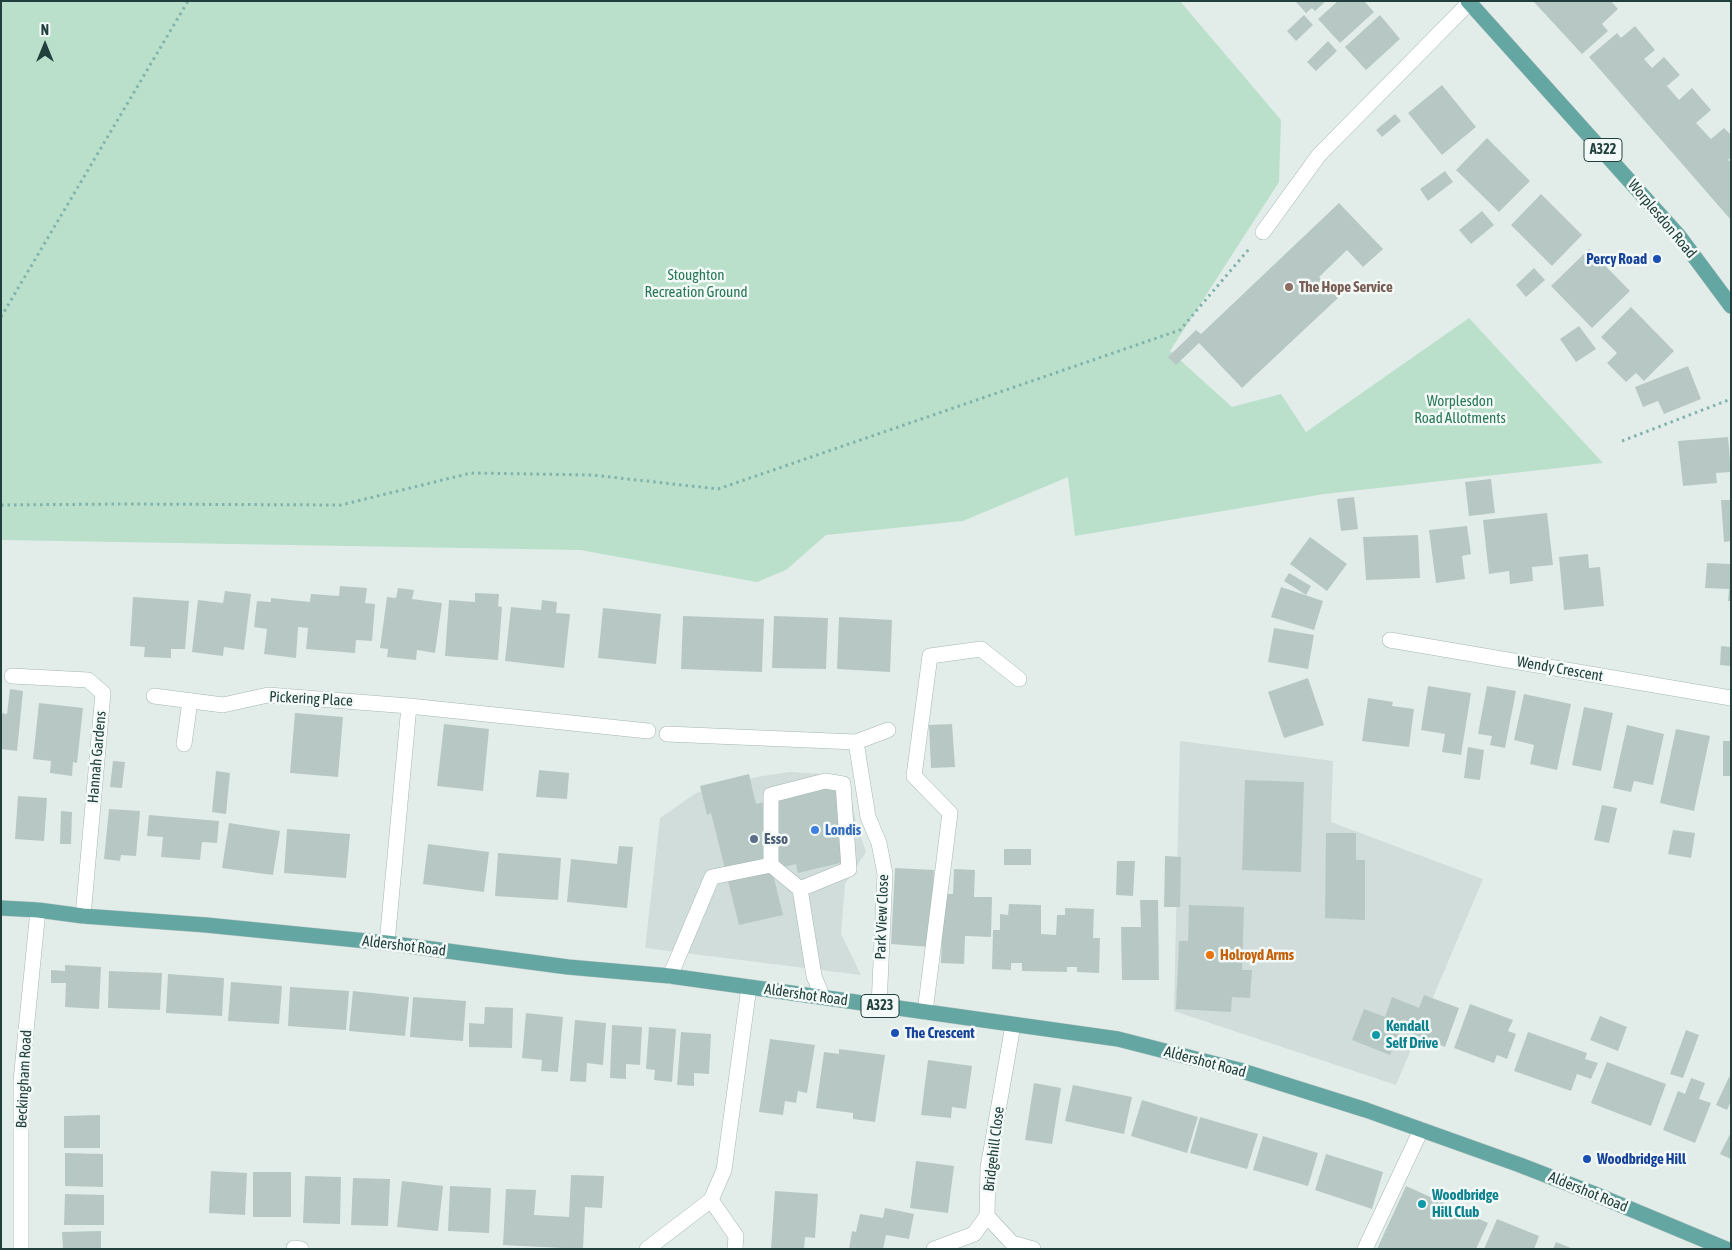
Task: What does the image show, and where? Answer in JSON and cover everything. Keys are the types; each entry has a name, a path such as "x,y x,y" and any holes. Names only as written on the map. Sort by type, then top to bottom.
{"main road":[{"name":"Worplesdon Road","path":"1468,2 1679,236 1728,297"},
{"name":"Aldershot Road","path":"1,908 387,943 568,966 670,976 1118,1039 1286,1084 1421,1130 1583,1189 1726,1249"}],"street":[{"path":"1263,232 1319,155 1468,2"},
{"name":"Wendy Crescent","path":"1390,640 1731,698"},
{"path":"925,1012 950,813 914,776 930,656 981,650 1019,679"},
{"name":"Hannah Gardens","path":"12,676 88,680 103,693 83,916"},
{"name":"Pickering Place","path":"154,696 223,705 268,695 409,706 648,730"},
{"path":"184,744 190,701"},
{"path":"387,943 409,706"},
{"path":"667,734 856,742 888,730"},
{"name":"Park View Close","path":"856,742 868,817 879,843 885,874 879,1006"},
{"path":"771,865 771,795 824,781 843,784 849,868 800,888"},
{"path":"670,976 712,877 771,865 800,888 814,976 823,998"},
{"name":"Beckingham Road","path":"21,1249 21,1082 38,910"},
{"path":"648,1249 711,1200 724,1170 748,986"},
{"name":"Bridgehill Close","path":"987,1216 988,1168 1013,1025"},
{"path":"1364,1249 1421,1130"},
{"path":"711,1200 736,1236 735,1249"},
{"path":"934,1249 974,1234 987,1216 1012,1242 1033,1249"}],"path":[{"path":"1,316 188,1"},
{"path":"1,505 341,505 471,473 592,474 718,489 1180,330 1263,232"},
{"path":"1622,441 1731,399"}],"shaded area":[{"path":"1180,741 1333,761 1331,822 1483,879 1396,1085 1174,1011"},
{"path":"789,772 838,775 848,781 856,823 866,852 845,884 841,934 861,975 645,948 660,818 696,793 757,777"}],"green space":[{"name":"Stoughton Recreation Ground","path":"1,1 1180,1 1281,120 1279,182 1170,351 1232,407 1281,394 1306,432 1469,318 1603,463 1324,494 1075,536 1068,477 963,521 826,535 786,570 757,582 580,550 1,540"}],"building":[{"path":"1295,1 1326,1 1315,11 1312,8 1306,13"},
{"path":"1338,1 1364,1 1374,12 1340,43 1318,19"},
{"path":"1533,1 1611,1 1618,9 1602,24 1608,31 1582,54"},
{"path":"1304,15 1313,25 1296,41 1287,31"},
{"path":"1380,15 1400,39 1366,70 1345,47"},
{"path":"1635,26 1655,50 1644,59 1652,68 1664,57 1680,75 1667,86 1679,100 1692,88 1711,110 1696,123 1711,139 1724,128 1731,135 1731,157 1728,160 1731,162 1731,220 1589,57 1617,33 1621,38"},
{"path":"1328,41 1337,51 1316,71 1307,62"},
{"path":"1442,85 1476,127 1442,155 1408,113"},
{"path":"1395,114 1401,121 1382,137 1376,130"},
{"path":"1487,138 1530,181 1499,212 1456,170"},
{"path":"1445,171 1453,182 1428,201 1420,189"},
{"path":"1541,194 1582,235 1552,266 1511,225"},
{"name":"The Hope Service","path":"1339,203 1383,249 1363,267 1347,250 1319,277 1338,298 1242,388 1199,343 1176,365 1168,357 1196,330 1201,334"},
{"path":"1482,211 1494,225 1471,244 1459,230"},
{"path":"1589,249 1630,291 1592,328 1551,286"},
{"path":"1534,268 1545,280 1526,297 1516,285"},
{"path":"1631,307 1674,351 1644,381 1636,373 1626,382 1607,363 1617,353 1601,337"},
{"path":"1579,326 1596,349 1576,362 1560,339"},
{"path":"1688,366 1701,399 1664,414 1658,401 1643,407 1635,387"},
{"path":"1728,437 1731,472 1716,473 1717,483 1683,486 1678,441"},
{"path":"1491,479 1495,513 1469,516 1465,482"},
{"path":"1354,497 1358,529 1341,531 1337,499"},
{"path":"1721,500 1731,500 1731,541 1724,542"},
{"path":"1547,513 1553,565 1532,567 1533,581 1510,584 1509,571 1489,574 1483,520"},
{"path":"1467,526 1471,554 1462,556 1465,579 1436,583 1429,530"},
{"path":"1418,535 1420,578 1366,580 1363,537"},
{"path":"1310,537 1347,564 1327,591 1290,564"},
{"path":"1588,554 1589,568 1600,567 1604,606 1564,610 1559,557"},
{"path":"1707,563 1731,564 1731,601 1728,601 1729,589 1705,588"},
{"path":"1289,573 1311,586 1306,595 1284,581"},
{"path":"340,586 367,588 365,603 375,604 372,641 356,640 355,653 306,649 308,628 298,627 296,658 264,654 267,629 254,627 257,601 271,602 271,598 310,602 311,594 339,596"},
{"path":"1281,587 1323,601 1314,630 1271,617"},
{"path":"398,588 414,590 412,599 442,603 435,653 417,650 416,660 387,657 388,649 380,648 387,597 396,598"},
{"path":"225,591 251,594 244,650 224,647 223,656 192,652 198,600 223,603"},
{"path":"475,593 499,594 498,606 502,607 498,660 445,656 449,600 475,602"},
{"path":"133,597 189,601 185,649 171,649 171,658 144,657 145,647 130,646"},
{"path":"542,600 557,602 556,613 570,614 564,668 505,661 511,607 541,610"},
{"path":"603,608 661,614 656,664 598,658"},
{"path":"683,616 764,619 762,672 681,669"},
{"path":"774,616 828,618 826,669 772,668"},
{"path":"839,617 892,620 890,672 837,669"},
{"path":"1274,628 1314,635 1308,669 1268,662"},
{"path":"1721,646 1731,647 1731,666 1720,665"},
{"path":"1308,678 1324,725 1284,738 1268,692"},
{"path":"1428,686 1471,693 1461,755 1442,752 1445,734 1421,730"},
{"path":"1487,686 1516,691 1505,748 1490,745 1492,736 1478,734"},
{"path":"10,689 23,691 17,751 1,749 1,713 7,714"},
{"path":"1524,694 1571,704 1557,770 1530,764 1534,745 1514,740"},
{"path":"1368,698 1393,702 1392,706 1414,709 1409,747 1362,741"},
{"path":"39,703 83,708 77,763 73,762 72,776 50,773 51,761 33,759"},
{"path":"1584,707 1613,713 1601,771 1572,765"},
{"path":"295,713 343,717 338,777 290,773"},
{"path":"444,724 489,729 483,791 437,786"},
{"path":"952,724 955,767 931,768 929,725"},
{"path":"1627,725 1664,734 1653,785 1634,781 1631,792 1613,788"},
{"path":"1676,729 1710,736 1694,811 1660,803"},
{"path":"1723,741 1731,741 1731,776 1723,776"},
{"path":"1468,747 1484,750 1480,780 1464,778"},
{"path":"113,761 125,762 122,788 110,787"},
{"path":"539,770 569,773 567,799 536,797"},
{"path":"216,771 230,773 226,814 212,812"},
{"name":"Esso","path":"749,774 756,804 825,787 840,790 844,862 798,873 796,864 772,870 783,915 739,925 711,813 707,815 700,786"},
{"path":"1245,780 1304,782 1301,872 1242,870"},
{"path":"18,796 47,798 44,841 15,839"},
{"path":"1602,805 1617,808 1609,843 1594,840"},
{"path":"109,809 140,811 136,856 121,855 120,861 104,859"},
{"path":"61,811 72,812 71,844 60,844"},
{"path":"149,815 219,821 217,843 202,842 200,860 161,857 163,837 147,836"},
{"path":"229,823 280,831 273,875 222,868"},
{"path":"287,829 350,834 346,878 284,873"},
{"path":"1673,830 1695,833 1691,858 1668,854"},
{"path":"1326,833 1356,833 1356,860 1365,860 1365,920 1325,918"},
{"path":"428,844 489,852 484,892 423,884"},
{"path":"619,846 633,847 627,908 567,902 571,859 617,864"},
{"path":"1004,849 1031,849 1031,865 1004,865"},
{"path":"498,853 561,858 558,900 495,896"},
{"path":"1165,856 1181,857 1180,907 1164,907"},
{"path":"1117,861 1135,861 1133,896 1116,895"},
{"path":"895,868 934,870 930,947 891,944"},
{"path":"954,869 975,870 974,897 992,897 991,937 965,936 964,964 941,963 943,894 953,894"},
{"path":"1140,900 1158,900 1159,980 1122,980 1121,927 1141,927"},
{"path":"1009,904 1041,905 1041,934 1056,935 1057,915 1065,915 1065,908 1094,909 1093,938 1100,938 1099,973 1077,972 1077,967 1067,967 1067,972 1022,971 1022,963 1011,963 1011,970 992,969 993,930 1000,930 1000,914 1008,915"},
{"name":"Holroyd Arms","path":"1189,905 1244,907 1242,970 1252,970 1250,998 1232,997 1231,1012 1176,1009 1179,941 1188,941"},
{"path":"65,965 101,967 99,1009 65,1007 66,983 51,983 51,970 65,971"},
{"path":"109,971 162,973 160,1010 108,1008"},
{"path":"168,974 224,978 222,1016 166,1013"},
{"path":"231,982 282,986 279,1024 228,1021"},
{"path":"290,987 349,991 346,1030 288,1026"},
{"path":"353,991 409,997 405,1036 349,1031"},
{"path":"1424,995 1459,1008 1445,1047 1400,1029 1390,1055 1352,1040 1364,1009 1385,1017 1392,997 1419,1008"},
{"path":"413,997 466,1001 463,1041 410,1037"},
{"path":"1470,1004 1513,1020 1508,1031 1516,1034 1507,1059 1497,1055 1494,1063 1454,1048"},
{"path":"485,1007 513,1008 512,1048 469,1047 469,1023 484,1024"},
{"path":"526,1013 563,1017 558,1072 541,1071 542,1060 522,1058"},
{"path":"1600,1016 1627,1027 1618,1051 1590,1040"},
{"path":"575,1020 606,1023 603,1065 587,1063 586,1082 570,1081"},
{"path":"612,1025 642,1027 640,1065 626,1064 626,1079 610,1078"},
{"path":"649,1027 676,1029 672,1082 654,1080 655,1070 646,1069"},
{"path":"1686,1030 1699,1035 1683,1078 1670,1074"},
{"path":"681,1032 711,1034 709,1074 694,1073 694,1086 677,1085"},
{"path":"1528,1032 1587,1053 1585,1059 1598,1063 1591,1079 1577,1074 1571,1091 1514,1071"},
{"path":"770,1039 815,1045 807,1093 798,1091 796,1103 785,1101 783,1115 759,1112"},
{"path":"839,1049 885,1055 875,1122 853,1119 853,1113 816,1108 824,1052 839,1054"},
{"path":"928,1060 972,1066 966,1109 952,1107 951,1118 921,1115"},
{"path":"1607,1062 1666,1084 1651,1126 1591,1103"},
{"path":"1729,1077 1731,1078 1731,1101 1727,1110 1716,1105"},
{"path":"1691,1078 1705,1083 1699,1099 1711,1103 1695,1143 1663,1130 1678,1091 1685,1094"},
{"path":"1034,1083 1061,1088 1052,1144 1025,1140"},
{"path":"1073,1085 1132,1097 1124,1134 1065,1121"},
{"path":"1142,1100 1198,1117 1187,1153 1131,1136"},
{"path":"100,1115 100,1148 64,1148 64,1116"},
{"path":"1200,1117 1258,1134 1247,1169 1190,1153"},
{"path":"1731,1132 1731,1159 1720,1154"},
{"path":"1263,1136 1318,1153 1308,1186 1253,1170"},
{"path":"65,1153 103,1154 103,1187 65,1186"},
{"path":"1326,1154 1383,1172 1372,1209 1315,1190"},
{"path":"916,1161 954,1166 948,1213 910,1208"},
{"path":"211,1171 247,1173 245,1215 209,1213"},
{"path":"253,1172 291,1172 291,1217 253,1217"},
{"path":"571,1175 604,1176 602,1208 585,1207 583,1249 503,1245 506,1189 536,1190 534,1215 569,1217"},
{"path":"305,1176 341,1177 340,1224 303,1223"},
{"path":"353,1178 390,1179 388,1226 351,1225"},
{"path":"402,1181 443,1186 438,1231 397,1227"},
{"path":"450,1186 491,1188 489,1233 448,1231"},
{"name":"Woodbridge Hill Club","path":"1406,1186 1488,1223 1476,1249 1377,1249"},
{"path":"775,1191 818,1194 815,1238 805,1237 804,1249 771,1249"},
{"path":"65,1194 104,1195 104,1225 64,1225"},
{"path":"885,1208 914,1214 909,1239 886,1235 883,1249 849,1249 852,1231 856,1232 860,1214 883,1218"},
{"path":"1497,1219 1539,1236 1534,1249 1484,1249"},
{"path":"101,1231 101,1249 63,1249 62,1232"},
{"path":"1556,1242 1573,1249 1553,1249"}],"place":[{"name":"Percy Road","path":"1657,259"},
{"name":"The Hope Service","path":"1289,287"},
{"name":"Londis","path":"815,830"},
{"name":"Esso","path":"754,839"},
{"name":"Holroyd Arms","path":"1210,955"},
{"name":"The Crescent","path":"895,1033"},
{"name":"Kendall Self Drive","path":"1376,1035"},
{"name":"Woodbridge Hill","path":"1587,1159"},
{"name":"Woodbridge Hill Club","path":"1422,1204"}],"park label":[{"name":"Worplesdon Road Allotments","path":"1460,410"}]}
